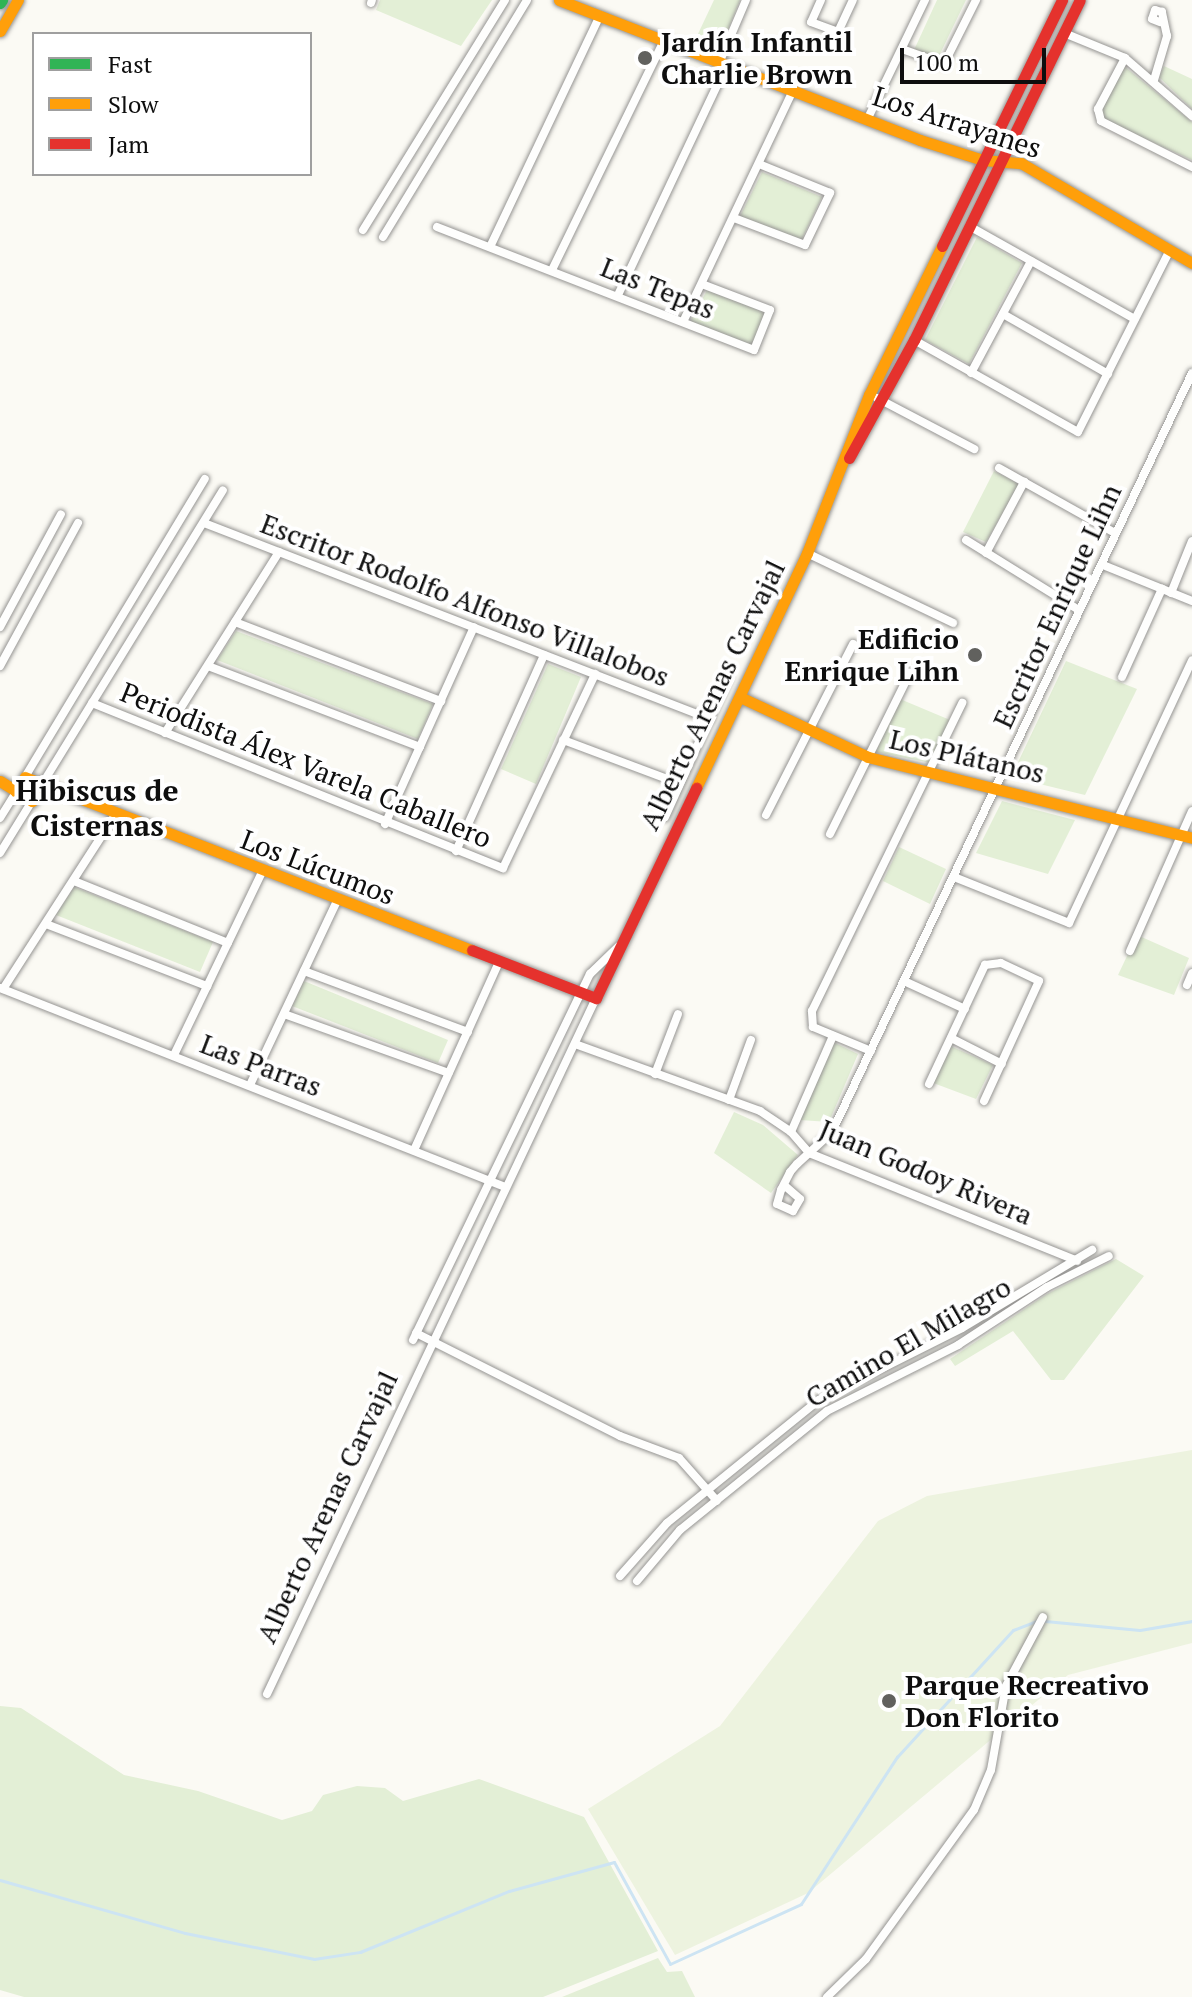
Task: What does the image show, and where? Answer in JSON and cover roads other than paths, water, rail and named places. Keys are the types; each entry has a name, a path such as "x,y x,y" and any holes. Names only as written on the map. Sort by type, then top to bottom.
{"street":[{"path":"0,31 18,0"},
{"path":"363,230 505,0"},
{"path":"383,237 527,0"},
{"name":"Los Arrayanes","path":"559,0 983,160 1021,163 1192,263"},
{"path":"618,295 723,62 746,0"},
{"path":"821,0 811,22 838,32 853,0"},
{"path":"868,118 925,0"},
{"path":"902,49 944,64 976,0"},
{"name":"Alberto Arenas Carvajal","path":"267,1694 807,553 843,469 869,395 1062,0"},
{"name":"Alberto Arenas Carvajal","path":"843,469 914,340 1080,0"},
{"path":"490,247 600,15"},
{"path":"1154,80 1166,46 1160,22"},
{"path":"1064,33 1125,58 1192,116"},
{"path":"552,270 664,40"},
{"path":"1125,58 1098,109 1101,121 1192,167"},
{"path":"683,322 793,90"},
{"path":"435,113 454,123"},
{"path":"404,164 423,173"},
{"path":"734,218 805,245 830,193 759,164"},
{"path":"969,226 1135,319"},
{"name":"Las Tepas","path":"437,227 754,350 770,310 702,284"},
{"path":"914,340 1078,432 1170,250"},
{"path":"971,373 1031,261"},
{"path":"917,296 931,304"},
{"path":"1003,314 1108,374"},
{"name":"Escritor Enrique Lihn","path":"784,1185 809,1153 832,1132 1191,378"},
{"path":"869,395 974,449"},
{"path":"999,468 1115,533"},
{"path":"0,818 205,479"},
{"path":"986,553 1024,482"},
{"path":"0,853 223,490"},
{"path":"0,627 61,514"},
{"path":"0,666 78,523"},
{"name":"Escritor Rodolfo Alfonso Villalobos","path":"204,523 710,719"},
{"path":"966,540 1079,610"},
{"path":"1122,677 1192,541"},
{"path":"165,733 279,552"},
{"path":"807,553 953,623"},
{"path":"1103,565 1192,601"},
{"path":"235,622 441,701"},
{"path":"385,824 474,627"},
{"path":"766,815 853,644"},
{"path":"456,851 544,655"},
{"path":"954,877 1069,923 1120,820 1192,660"},
{"path":"208,666 420,747"},
{"path":"830,834 910,673"},
{"path":"595,674 563,740 678,783"},
{"name":"Alberto Arenas Carvajal","path":"665,817 728,678"},
{"name":"Los Plátanos","path":"740,697 868,757 997,786 1187,837"},
{"name":"Periodista Álex Varela Caballero","path":"92,703 385,824 503,868 563,740"},
{"path":"871,1051 813,1027 812,1011 962,703"},
{"name":"Los Lúcumos","path":"25,777 41,786 337,901 596,998"},
{"path":"0,781 32,801"},
{"path":"1130,951 1187,837 1192,811"},
{"path":"2,988 115,815"},
{"path":"174,1055 263,870"},
{"path":"74,881 228,943"},
{"path":"250,1085 337,901"},
{"path":"46,924 207,986"},
{"name":"Alberto Arenas Carvajal","path":"432,1340 414,1336 581,992 595,968 623,942"},
{"path":"929,1084 992,961 1039,981 984,1101"},
{"path":"415,1148 499,962"},
{"path":"304,971 468,1032"},
{"path":"1187,985 1192,973"},
{"path":"904,981 965,1009"},
{"name":"Las Parras","path":"2,988 415,1148 505,1187"},
{"path":"284,1014 449,1073"},
{"path":"655,1074 678,1014"},
{"path":"791,1132 833,1036"},
{"path":"951,1038 1002,1064"},
{"path":"729,1100 751,1040"},
{"name":"Juan Godoy Rivera","path":"575,1044 766,1114 791,1132 809,1153 1074,1259 1085,1267"},
{"name":"Camino El Milagro","path":"620,1576 667,1523 832,1392 962,1328 1092,1250"},
{"name":"Camino El Milagro","path":"637,1581 680,1530 844,1400 958,1345 1085,1267 1109,1256"},
{"path":"432,1340 620,1436 679,1458 717,1501"},
{"path":"827,1997 866,1959 974,1810 991,1770 1006,1686 1041,1621"}],"waterway":[{"path":"0,1880 185,1933 314,1959 360,1952 509,1891 614,1862 670,1964 801,1904 897,1757 1013,1630 1037,1621"},
{"path":"1045,1621 1140,1630 1192,1621"}],"place":[{"name":"Jardín Infantil Charlie Brown","path":"645,58"},
{"name":"Edificio Enrique Lihn","path":"975,655"},
{"name":"Parque Recreativo Don Florito","path":"889,1701"}],"district":[{"name":"Hibiscus de Cisternas","path":"97,807"}]}
